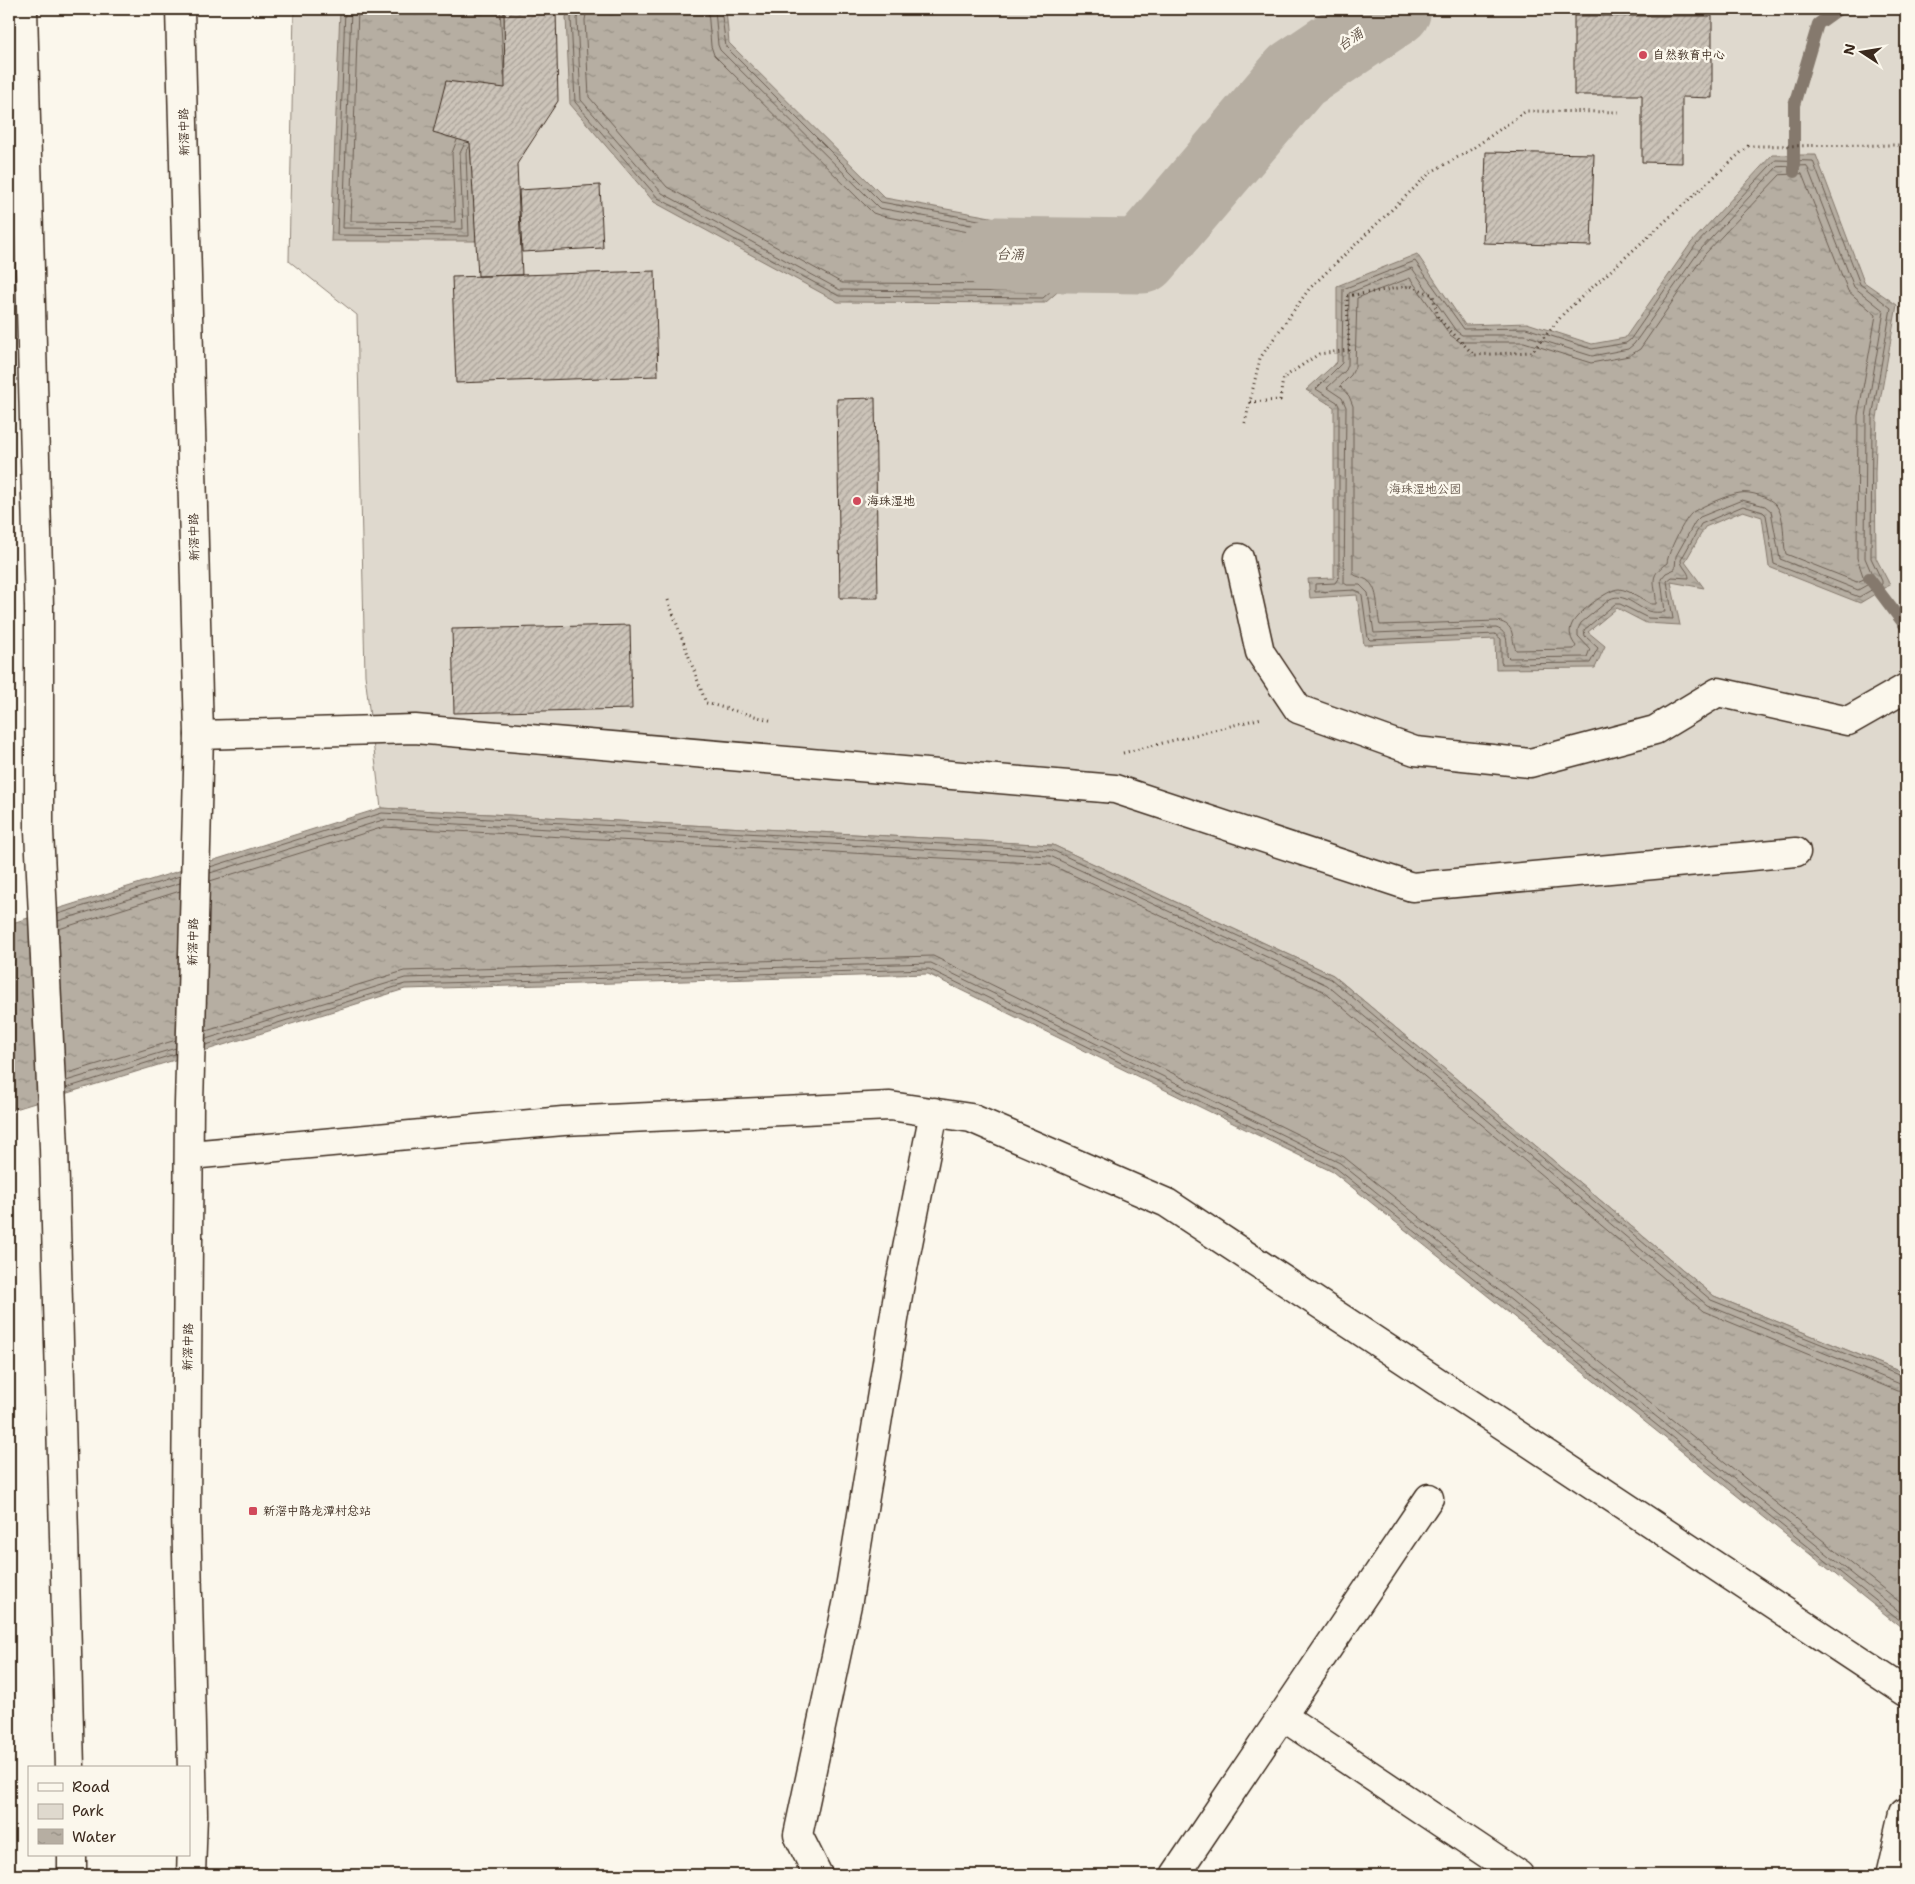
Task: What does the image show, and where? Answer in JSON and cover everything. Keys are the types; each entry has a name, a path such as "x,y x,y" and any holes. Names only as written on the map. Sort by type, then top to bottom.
{"main road":[{"path":"23,9 39,607 39,831 54,1148 70,1766"},
{"name":"新滘中路","path":"180,9 199,735 189,1104 186,1510 192,1804 191,1875"},
{"path":"1239,558 1260,652 1298,709 1415,751 1530,763 1655,730 1718,692 1848,721 1906,688"},
{"path":"199,735 415,729 1115,790 1412,887 1796,852"},
{"path":"190,1155 563,1121 890,1106 972,1118 1167,1203 1906,1692"},
{"path":"818,1875 798,1835 848,1600 899,1289 934,1112"},
{"path":"1175,1875 1429,1498"},
{"path":"1282,1716 1519,1875"},
{"path":"1890,1875 1904,1814"},
{"path":"72,1856 72,1875"}],"path":[{"path":"1245,423 1260,358 1309,289 1431,172 1469,151 1526,111 1622,112"},
{"path":"1250,402 1280,400 1283,378 1318,354 1349,350 1347,296 1411,286 1433,296 1438,318 1474,356 1532,352 1564,314 1748,146 1906,145"},
{"path":"668,600 706,703 778,723"},
{"path":"1122,753 1298,709"}],"green space":[{"name":"海珠湿地公园","path":"294,9 1906,9 1906,1374 1714,1296 1333,975 1053,845 381,808 365,675 357,315 289,261"}],"water":[{"path":"340,9 518,9 523,90 471,153 476,241 331,241"},
{"path":"569,9 726,9 729,43 885,198 1046,227 1099,255 1045,303 838,302 654,202 570,104 566,17"},
{"path":"1772,155 1816,155 1864,282 1897,305 1877,418 1875,473 1876,558 1890,585 1860,603 1769,567 1762,517 1743,511 1705,527 1685,562 1704,588 1671,582 1680,625 1646,623 1617,608 1588,632 1605,646 1595,668 1496,669 1495,639 1364,645 1357,595 1310,598 1308,579 1334,578 1334,407 1306,390 1337,362 1337,286 1417,254 1465,325 1527,323 1592,344 1625,338 1691,243"},
{"path":"381,808 1053,845 1333,975 1714,1296 1906,1374 1906,1631 1333,1172 928,974 405,989 9,1111 9,924"}],"building":[{"path":"504,9 556,9 558,101 517,164 522,275 478,276 470,143 433,132 446,81 505,88"},
{"name":"自然教育中心","path":"1574,16 1712,16 1712,98 1682,97 1682,163 1642,162 1642,95 1574,95"},
{"path":"1486,152 1594,154 1591,246 1483,243"},
{"path":"600,185 603,248 522,252 519,190"},
{"path":"655,271 658,376 456,383 452,277"},
{"name":"海珠湿地","path":"875,398 878,598 840,598 837,399"},
{"path":"630,625 632,709 454,713 452,629"}],"waterway":[{"name":"台涌","path":"996,254 1142,256 1296,75 1394,9"},
{"path":"1794,172 1794,105 1818,24 1839,9"},
{"path":"1869,578 1906,627"}],"place":[{"name":"自然教育中心","path":"1643,55"},
{"name":"海珠湿地","path":"857,501"},
{"name":"新滘中路龙潭村总站","path":"253,1511"}]}
